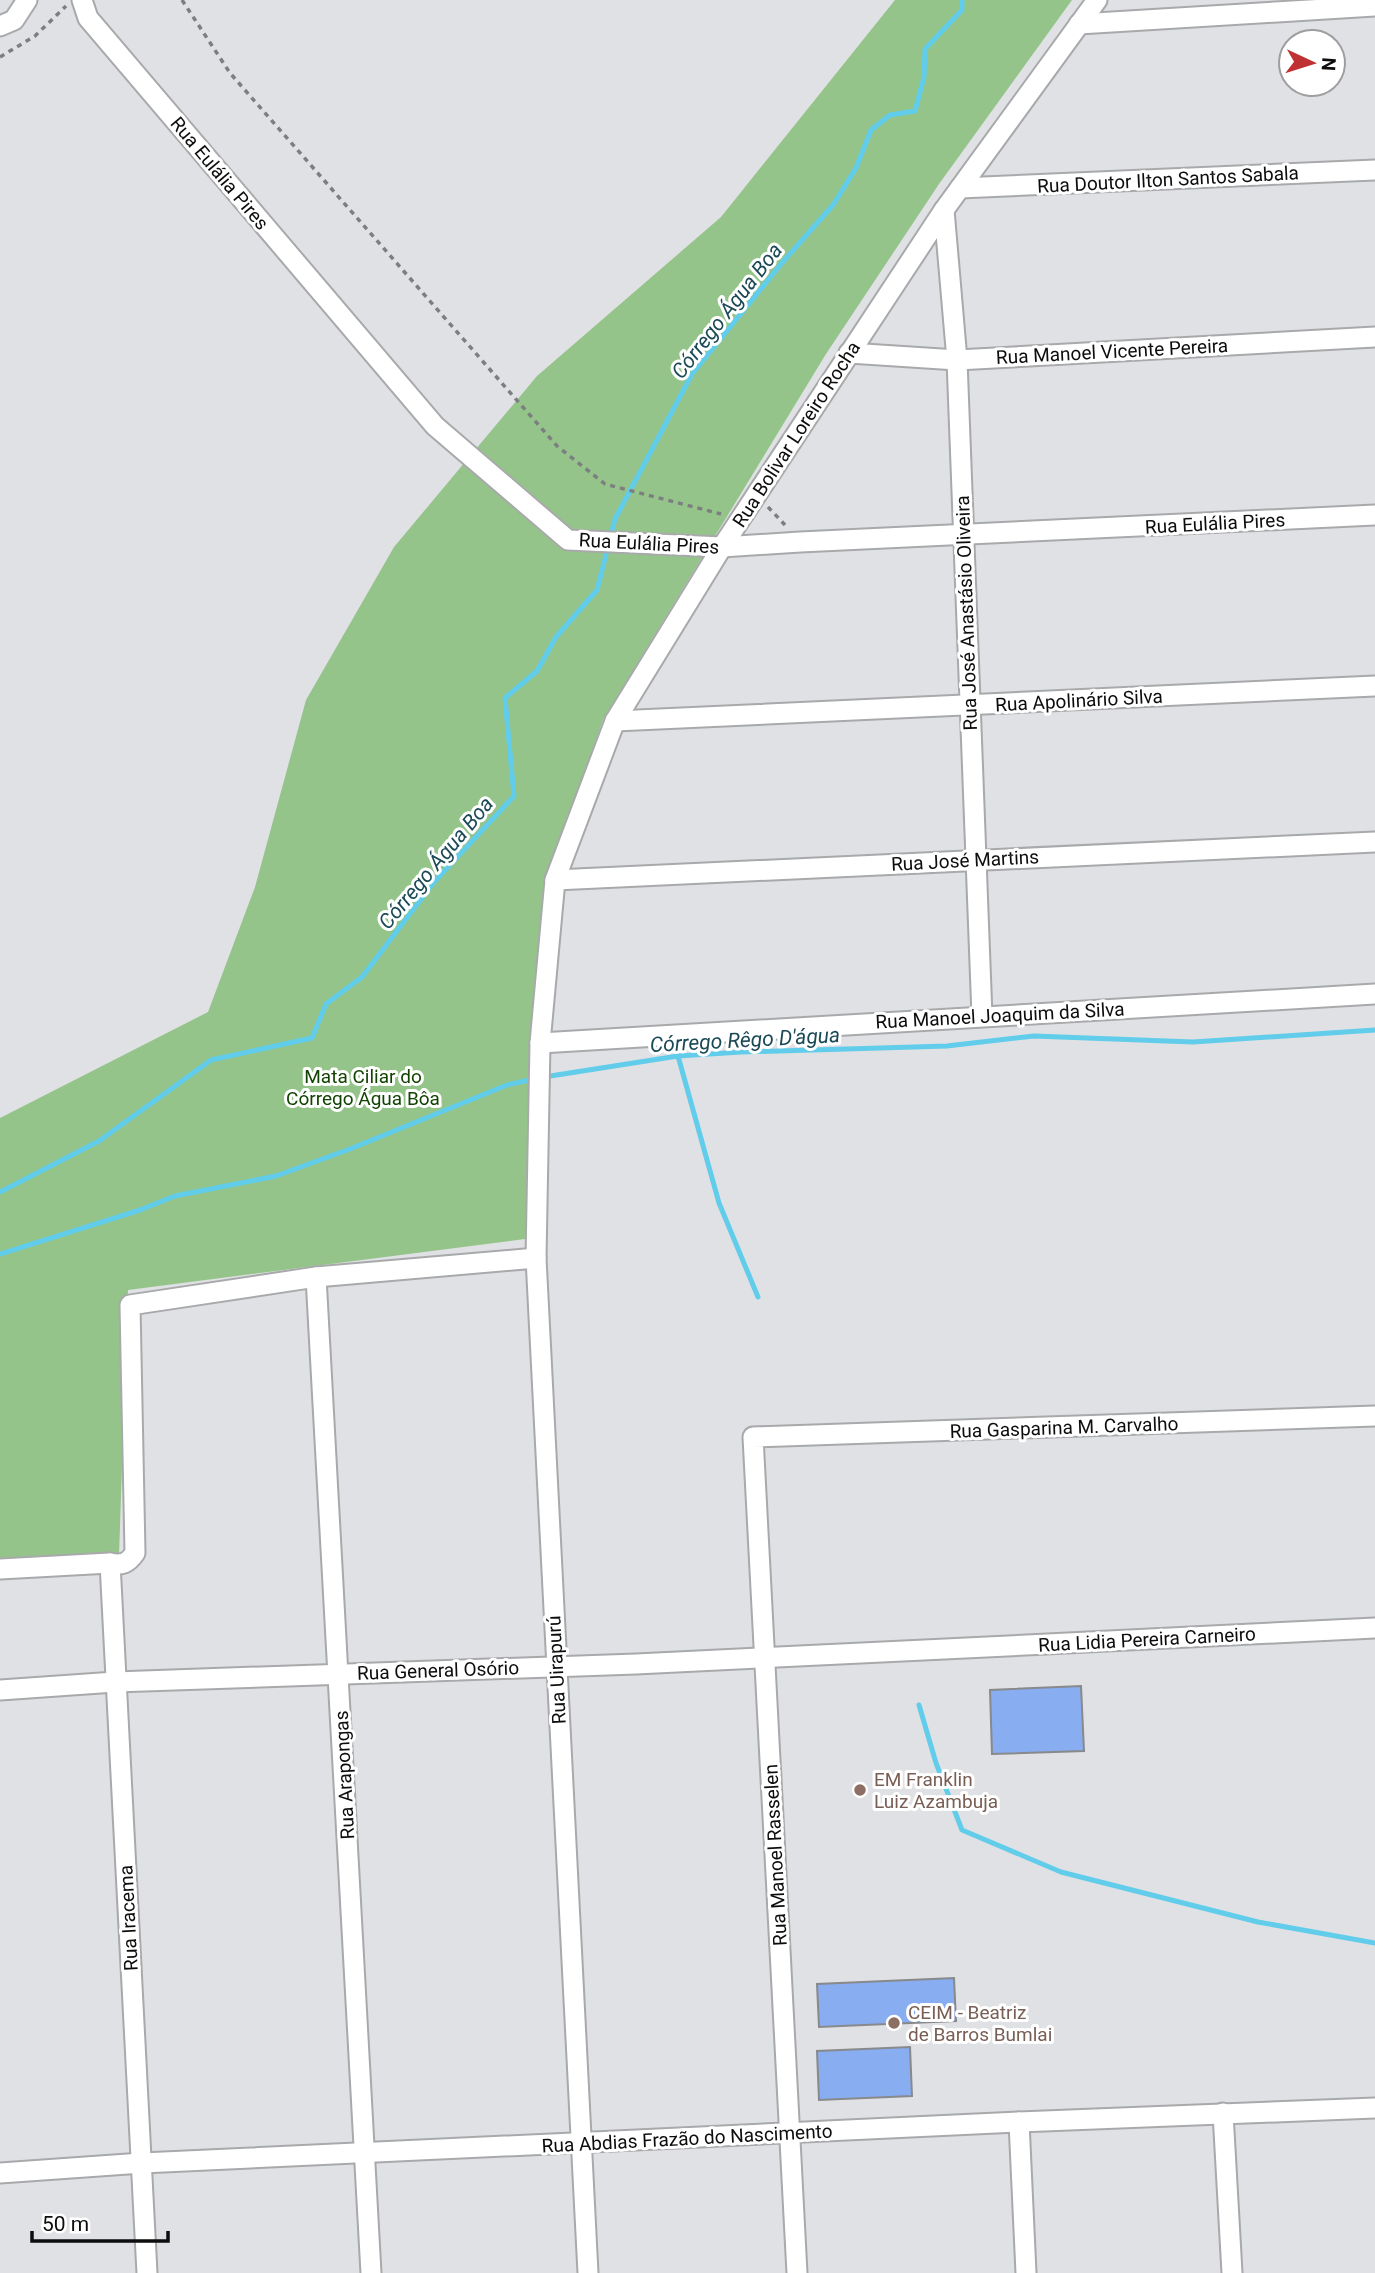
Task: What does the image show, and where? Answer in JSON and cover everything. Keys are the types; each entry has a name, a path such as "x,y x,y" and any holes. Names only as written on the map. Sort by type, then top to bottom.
{"street":[{"path":"0,26 14,20 27,0"},
{"name":"Rua Eulália Pires","path":"82,0 88,18 435,426 568,540 722,547 1375,515"},
{"name":"Rua Bolivar Loreiro Rocha","path":"540,1067 555,880 615,721 722,547 944,210 1097,0"},
{"path":"1079,23 1375,6"},
{"name":"Rua Doutor Ilton Santos Sabala","path":"960,188 1375,170"},
{"name":"Rua José Anastásio Oliveira","path":"944,210 957,360 982,1016"},
{"name":"Rua Manoel Vicente Pereira","path":"849,353 957,360 1375,337"},
{"name":"Rua Apolinário Silva","path":"615,721 1375,686"},
{"name":"Rua José Martins","path":"555,880 1375,842"},
{"name":"Rua Manoel Joaquim da Silva","path":"541,1043 1375,994"},
{"name":"Rua Uirapurú","path":"540,1067 536,1258 541,1395 588,2273"},
{"path":"0,1569 110,1563 119,1565 130,1560 135,1553 130,1305 344,1274 536,1258"},
{"name":"Rua Arapongas","path":"319,1277 371,2273"},
{"name":"Rua Gasparina M. Carvalho","path":"752,1437 1375,1416"},
{"name":"Rua Manoel Rasselen","path":"752,1437 797,2273"},
{"name":"Rua Iracema","path":"110,1563 147,2273"},
{"name":"Rua Lidia Pereira Carneiro","path":"918,1651 1375,1628"},
{"name":"Rua General Osório","path":"0,1690 115,1682 918,1651"},
{"name":"Rua Abdias Frazão do Nascimento","path":"0,2173 142,2163 1375,2108"},
{"path":"1223,2113 1232,2273"},
{"path":"1019,2122 1026,2273"}],"path":[{"path":"0,57 35,36 72,0"},
{"path":"182,0 230,73 557,446 605,484 730,517"},
{"path":"757,495 800,542"}],"green space":[{"name":"Mata Ciliar do Córrego Água Bôa","path":"895,0 1072,0 939,184 826,354 603,720 546,882 525,1239 128,1290 119,1556 0,1558 0,1118 208,1012 255,887 306,700 394,547 537,376 721,217"}],"building":[{"path":"1081,1686 1084,1751 992,1754 990,1690"},
{"path":"954,1978 956,2021 819,2027 817,1984"},
{"path":"910,2047 912,2096 819,2100 817,2051"}],"waterway":[{"name":"Córrego Água Boa","path":"0,1192 99,1141 211,1060 312,1038 326,1004 362,977 434,882 514,796 505,698 537,671 556,637 597,590 615,519 692,374 781,264 833,205 856,168 871,130 890,115 915,111 924,77 925,49 962,10 962,0"},
{"name":"Córrego Rêgo D'água","path":"544,1077 678,1056 741,1052 947,1046 1034,1036 1193,1042 1375,1030"},
{"path":"678,1056 719,1203 758,1297"},
{"name":"Córrego Rêgo D'água","path":"0,1254 140,1210 175,1196 276,1176 507,1085 534,1079"},
{"path":"919,1705 936,1763 962,1830 1061,1872 1258,1922 1375,1943"}],"place":[{"name":"EM Franklin Luiz Azambuja","path":"860,1790"},
{"name":"CEIM - Beatriz de Barros Bumlai","path":"894,2023"}]}
